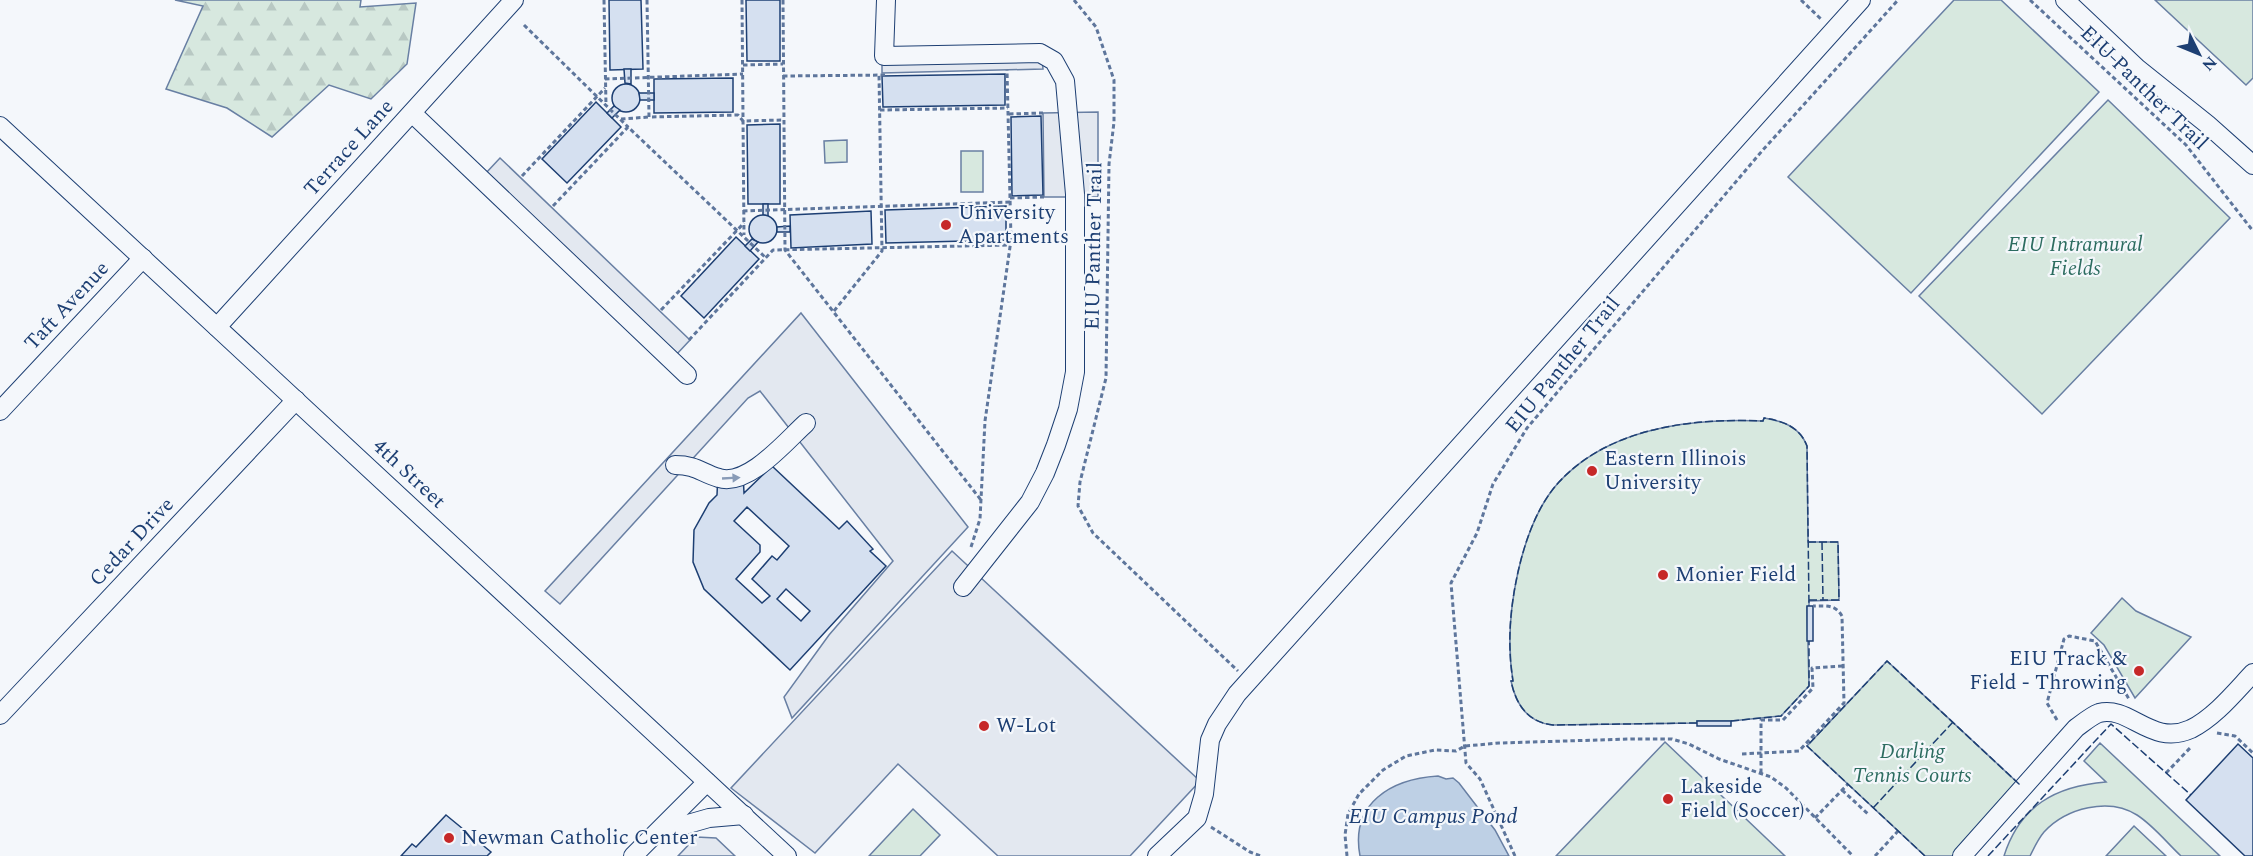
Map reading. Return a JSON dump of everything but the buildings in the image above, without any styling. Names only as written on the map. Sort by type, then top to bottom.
[{"type":"street","name":"Terrace Lane","points":[[217,327],[514,0]]},
{"type":"street","points":[[886,0],[884,56],[1040,53],[1054,62],[1065,81],[1075,206],[1075,372],[1068,409],[1045,473],[1030,502],[963,587]]},
{"type":"street","points":[[1157,856],[1197,818],[1204,794],[1210,740],[1217,724],[1237,694],[1861,0]]},
{"type":"street","points":[[2065,0],[2137,68],[2207,124],[2253,165]]},
{"type":"street","points":[[412,113],[687,375]]},
{"type":"street","name":"4th Street","points":[[0,126],[787,856]]},
{"type":"street","name":"Taft Avenue","points":[[0,411],[143,258]]},
{"type":"street","name":"Cedar Drive","points":[[0,715],[296,400]]},
{"type":"street","points":[[675,465],[691,465],[721,479],[740,478],[766,460],[806,423]]},
{"type":"street","points":[[1962,856],[2076,728],[2096,714],[2118,713],[2157,732],[2176,733],[2192,728],[2206,718],[2253,673]]},
{"type":"street","points":[[633,856],[707,782]]},
{"type":"street","points":[[655,833],[710,818],[744,815]]},
{"type":"path","points":[[604,0],[606,106]]},
{"type":"path","points":[[647,0],[649,117]]},
{"type":"path","points":[[742,0],[744,236]]},
{"type":"path","points":[[783,0],[785,250],[981,500]]},
{"type":"path","name":"EIU Panther Trail","points":[[1074,0],[1096,27],[1114,80],[1114,122],[1109,164],[1106,378],[1080,482],[1078,506],[1093,533],[1249,681]]},
{"type":"path","points":[[1801,0],[1834,31]]},
{"type":"path","name":"EIU Panther Trail","points":[[1515,856],[1503,825],[1480,779],[1466,763],[1451,583],[1477,533],[1493,484],[1527,428],[1542,410],[1762,151],[1898,0]]},
{"type":"path","name":"EIU Panther Trail","points":[[2030,0],[2186,145],[2253,231]]},
{"type":"path","points":[[524,25],[619,119],[766,258]]},
{"type":"path","points":[[743,64],[783,64]]},
{"type":"path","points":[[971,547],[980,519],[985,421],[1010,244],[1007,70]]},
{"type":"path","points":[[605,79],[743,74]]},
{"type":"path","points":[[833,312],[882,251],[879,75]]},
{"type":"path","points":[[522,176],[605,88]]},
{"type":"path","points":[[880,110],[1008,108]]},
{"type":"path","points":[[1008,114],[1043,113]]},
{"type":"path","points":[[619,119],[738,115],[743,121]]},
{"type":"path","points":[[743,121],[784,120]]},
{"type":"path","points":[[553,206],[628,127]]},
{"type":"path","points":[[744,211],[1044,197]]},
{"type":"path","points":[[661,310],[744,223]]},
{"type":"path","points":[[689,340],[773,250],[1010,244]]},
{"type":"path","points":[[1742,754],[1799,752],[1844,703],[1842,616],[1838,609],[1832,606],[1813,606]]},
{"type":"path","points":[[2057,720],[2047,703],[2064,639],[2069,636],[2095,641],[2129,699]]},
{"type":"path","points":[[1761,773],[1761,720],[1783,720],[1813,688],[1812,668],[1843,666]]},
{"type":"path","points":[[2051,729],[2057,720],[2066,714]]},
{"type":"path","points":[[2211,734],[2235,736],[2253,753]]},
{"type":"path","points":[[1347,856],[1345,836],[1348,814],[1359,794],[1383,770],[1406,756],[1435,750],[1456,750],[1465,746],[1531,741],[1672,739],[1689,744],[1742,768],[1761,773],[1786,788],[1853,856]]},
{"type":"path","points":[[2166,773],[2194,743]]},
{"type":"path","points":[[1815,818],[1848,784]]},
{"type":"path","points":[[1842,790],[1868,814]]},
{"type":"path","points":[[1197,818],[1250,852],[1261,856]]},
{"type":"path","points":[[1875,856],[1898,831]]},
{"type":"green space","points":[[175,0],[361,0],[360,7],[416,3],[407,64],[371,99],[329,85],[272,137],[227,108],[166,89],[203,6]]},
{"type":"green space","name":"EIU Intramural Fields","points":[[1954,0],[2001,0],[2099,92],[1911,293],[1788,177]]},
{"type":"green space","points":[[2155,0],[2253,0],[2253,78],[2246,85]]},
{"type":"green space","name":"EIU Intramural Fields","points":[[2108,100],[2230,218],[2042,414],[1919,296]]},
{"type":"green space","points":[[847,140],[847,162],[825,163],[824,141]]},
{"type":"green space","points":[[961,151],[983,151],[983,192],[961,192]]},
{"type":"green space","name":"Monier Field","points":[[1764,418],[1790,426],[1800,434],[1807,446],[1808,542],[1838,542],[1839,600],[1809,601],[1807,607],[1809,686],[1781,716],[1731,721],[1697,721],[1697,723],[1553,725],[1544,724],[1530,717],[1516,698],[1511,681],[1513,681],[1510,653],[1511,613],[1524,548],[1538,513],[1551,491],[1580,463],[1628,438],[1681,424],[1763,421]]},
{"type":"green space","name":"EIU Track & Field - Throwing","points":[[2122,598],[2136,611],[2191,637],[2135,698],[2104,645],[2091,633]]},
{"type":"green space","name":"Darling Tennis Courts","points":[[1887,661],[2019,784],[1952,856],[1925,856],[1807,746]]},
{"type":"green space","name":"Lakeside Field (Soccer)","points":[[1665,742],[1785,856],[1556,856]]},
{"type":"green space","points":[[2100,743],[2220,856],[2181,856],[2155,829],[2137,815],[2114,807],[2101,806],[2076,811],[2053,824],[2042,835],[2030,856],[2004,856],[2020,824],[2042,802],[2071,788],[2106,782],[2084,761]]},
{"type":"green space","points":[[913,809],[940,835],[920,856],[869,856]]},
{"type":"green space","points":[[2134,826],[2166,856],[2106,856]]},
{"type":"shaded area","points":[[1042,56],[1043,69],[882,73],[882,61]]},
{"type":"shaded area","points":[[1098,112],[1098,197],[1044,197],[1043,113]]},
{"type":"shaded area","points":[[500,158],[690,340],[676,355],[486,173]]},
{"type":"shaded area","points":[[801,313],[968,527],[792,718],[784,697],[829,635],[893,561],[760,391],[748,398],[560,604],[545,591]]},
{"type":"shaded area","points":[[952,551],[1200,781],[1130,856],[998,856],[898,764],[815,853],[731,788]]},
{"type":"shaded area","points":[[696,837],[716,838],[735,856],[678,856]]},
{"type":"water","name":"EIU Campus Pond","points":[[1438,776],[1446,779],[1453,778],[1459,783],[1495,830],[1509,856],[1360,856],[1361,822],[1368,808],[1378,797],[1405,782]]},
{"type":"fence","points":[[1697,723],[1553,725],[1530,716],[1520,705],[1511,681],[1513,681],[1510,626],[1515,586],[1524,548],[1533,524],[1544,502],[1559,482],[1580,463],[1603,449],[1654,430],[1681,424],[1763,421],[1764,418],[1790,426],[1800,434],[1807,446],[1809,606]]},
{"type":"fence","points":[[1808,542],[1838,542],[1839,600],[1809,600]]},
{"type":"fence","points":[[1822,542],[1823,600]]},
{"type":"fence","points":[[1731,721],[1781,716],[1809,686],[1809,641]]},
{"type":"fence","points":[[1925,856],[1807,746],[1887,661],[2019,784],[2017,786]]},
{"type":"fence","points":[[1873,808],[1953,722]]},
{"type":"fence","points":[[1988,856],[2111,724],[2191,795]]},
{"type":"place","name":"University Apartments","points":[[946,225]]},
{"type":"place","name":"Eastern Illinois University","points":[[1592,471]]},
{"type":"place","name":"Monier Field","points":[[1663,575]]},
{"type":"place","name":"EIU Track & Field - Throwing","points":[[2139,671]]},
{"type":"place","name":"W-Lot","points":[[984,726]]},
{"type":"place","name":"Lakeside Field (Soccer)","points":[[1668,799]]},
{"type":"place","name":"Newman Catholic Center","points":[[449,838]]}]
